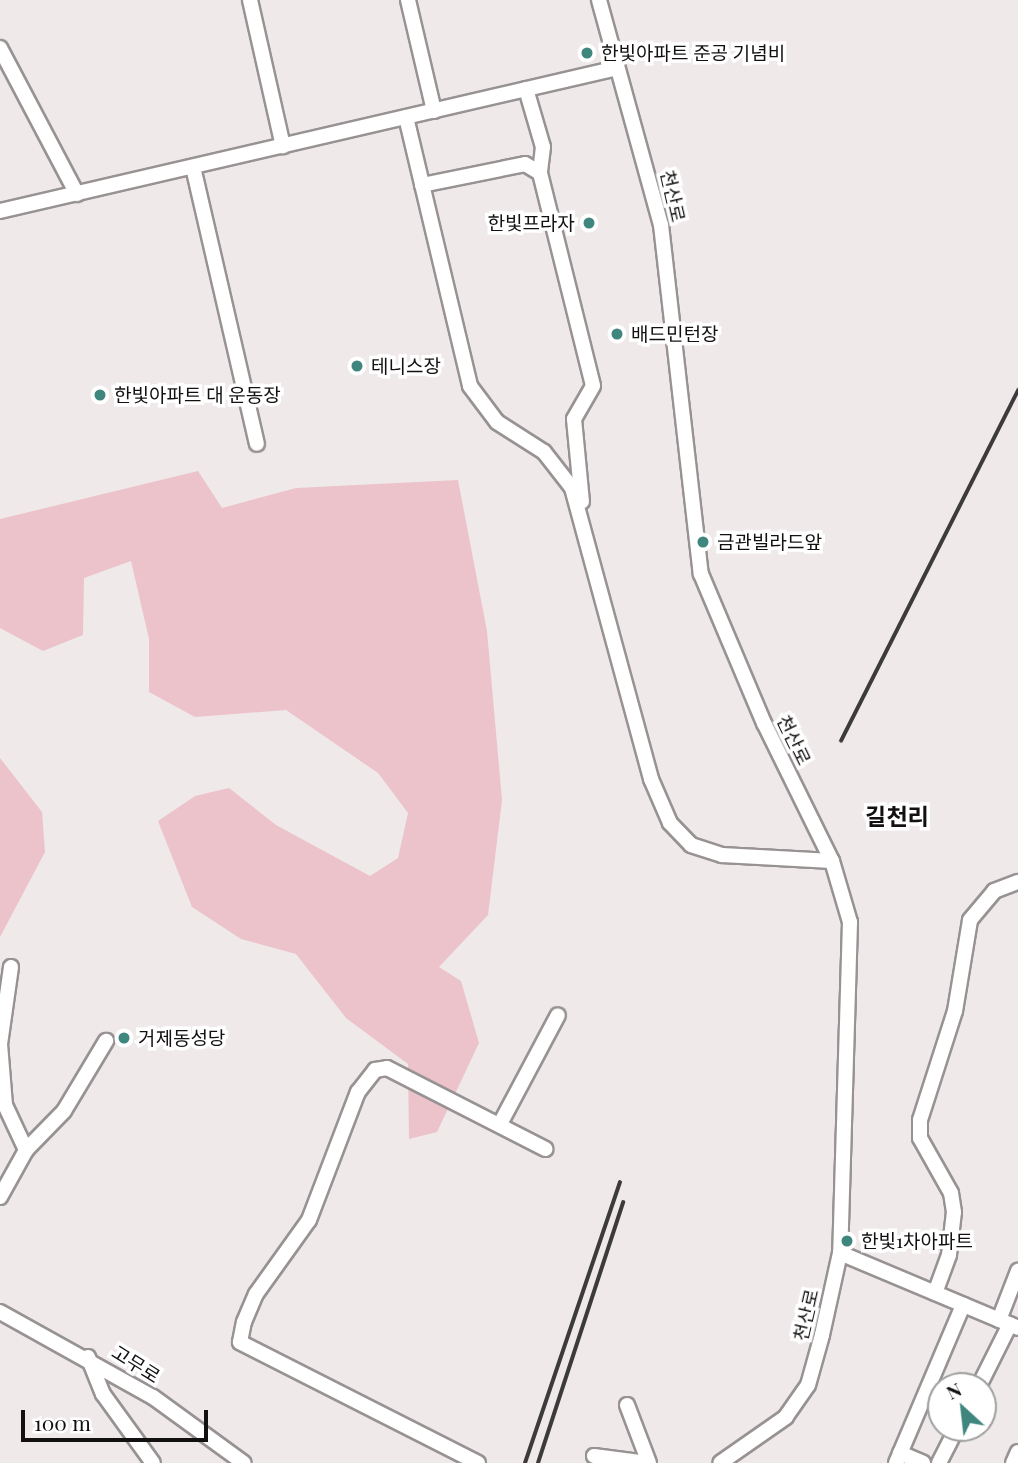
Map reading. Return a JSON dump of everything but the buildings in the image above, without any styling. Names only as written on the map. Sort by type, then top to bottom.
[{"type":"street","points":[[250,0],[283,146]]},
{"type":"street","points":[[408,0],[434,111]]},
{"type":"street","name":"천산로","points":[[599,0],[617,68],[640,136],[670,276],[701,574],[832,861],[850,922],[839,1253],[808,1385],[786,1417],[720,1463]]},
{"type":"street","points":[[0,48],[77,194]]},
{"type":"street","points":[[0,211],[617,68]]},
{"type":"street","points":[[526,89],[543,147],[540,173],[593,386],[574,419],[583,514],[651,779],[670,823],[691,845],[722,855],[832,861]]},
{"type":"street","points":[[406,117],[470,386],[497,422],[561,471],[583,514]]},
{"type":"street","points":[[422,185],[525,164],[540,173]]},
{"type":"street","points":[[193,167],[257,444]]},
{"type":"street","points":[[935,1293],[954,1234],[954,1212],[951,1194],[920,1138],[920,1120],[960,988],[970,920],[994,891],[1018,883]]},
{"type":"street","points":[[12,967],[0,1044],[5,1105],[26,1150]]},
{"type":"street","points":[[500,1124],[558,1015]]},
{"type":"street","points":[[0,1197],[26,1150],[64,1111],[106,1041]]},
{"type":"street","points":[[478,1463],[240,1342],[256,1294],[296,1242],[329,1177],[365,1077],[387,1068],[545,1149]]},
{"type":"street","points":[[839,1253],[1009,1324]]},
{"type":"street","points":[[986,1372],[1009,1324],[1018,1271]]},
{"type":"street","points":[[923,1463],[898,1458],[963,1305]]},
{"type":"street","name":"고무로","points":[[0,1312],[89,1357],[244,1463]]},
{"type":"street","points":[[89,1357],[103,1394],[153,1463]]},
{"type":"street","points":[[594,1456],[649,1463],[627,1405]]},
{"type":"street","points":[[939,1463],[950,1442]]},
{"type":"street","points":[[1013,1463],[1018,1452]]},
{"type":"shaded area","points":[[198,471],[222,508],[296,488],[458,480],[487,631],[502,800],[488,915],[439,967],[461,981],[479,1043],[437,1132],[409,1139],[408,1064],[346,1018],[296,954],[241,939],[192,907],[158,821],[195,796],[229,788],[276,825],[370,876],[398,858],[408,813],[378,773],[286,710],[195,717],[149,692],[149,639],[131,561],[84,578],[83,635],[43,651],[0,628],[0,519]]},
{"type":"shaded area","points":[[0,758],[42,812],[45,852],[0,937]]},
{"type":"railway","points":[[841,741],[1018,390]]},
{"type":"railway","points":[[525,1463],[620,1183]]},
{"type":"railway","points":[[538,1463],[623,1203]]},
{"type":"place","name":"한빛아파트 준공 기념비","points":[[587,53]]},
{"type":"place","name":"한빛프라자","points":[[589,223]]},
{"type":"place","name":"배드민턴장","points":[[617,334]]},
{"type":"place","name":"테니스장","points":[[357,366]]},
{"type":"place","name":"한빛아파트 대 운동장","points":[[100,395]]},
{"type":"place","name":"금관빌라드앞","points":[[703,542]]},
{"type":"place","name":"거제동성당","points":[[124,1038]]},
{"type":"place","name":"한빛1차아파트","points":[[847,1241]]},
{"type":"district","name":"길천리","points":[[897,816]]}]
